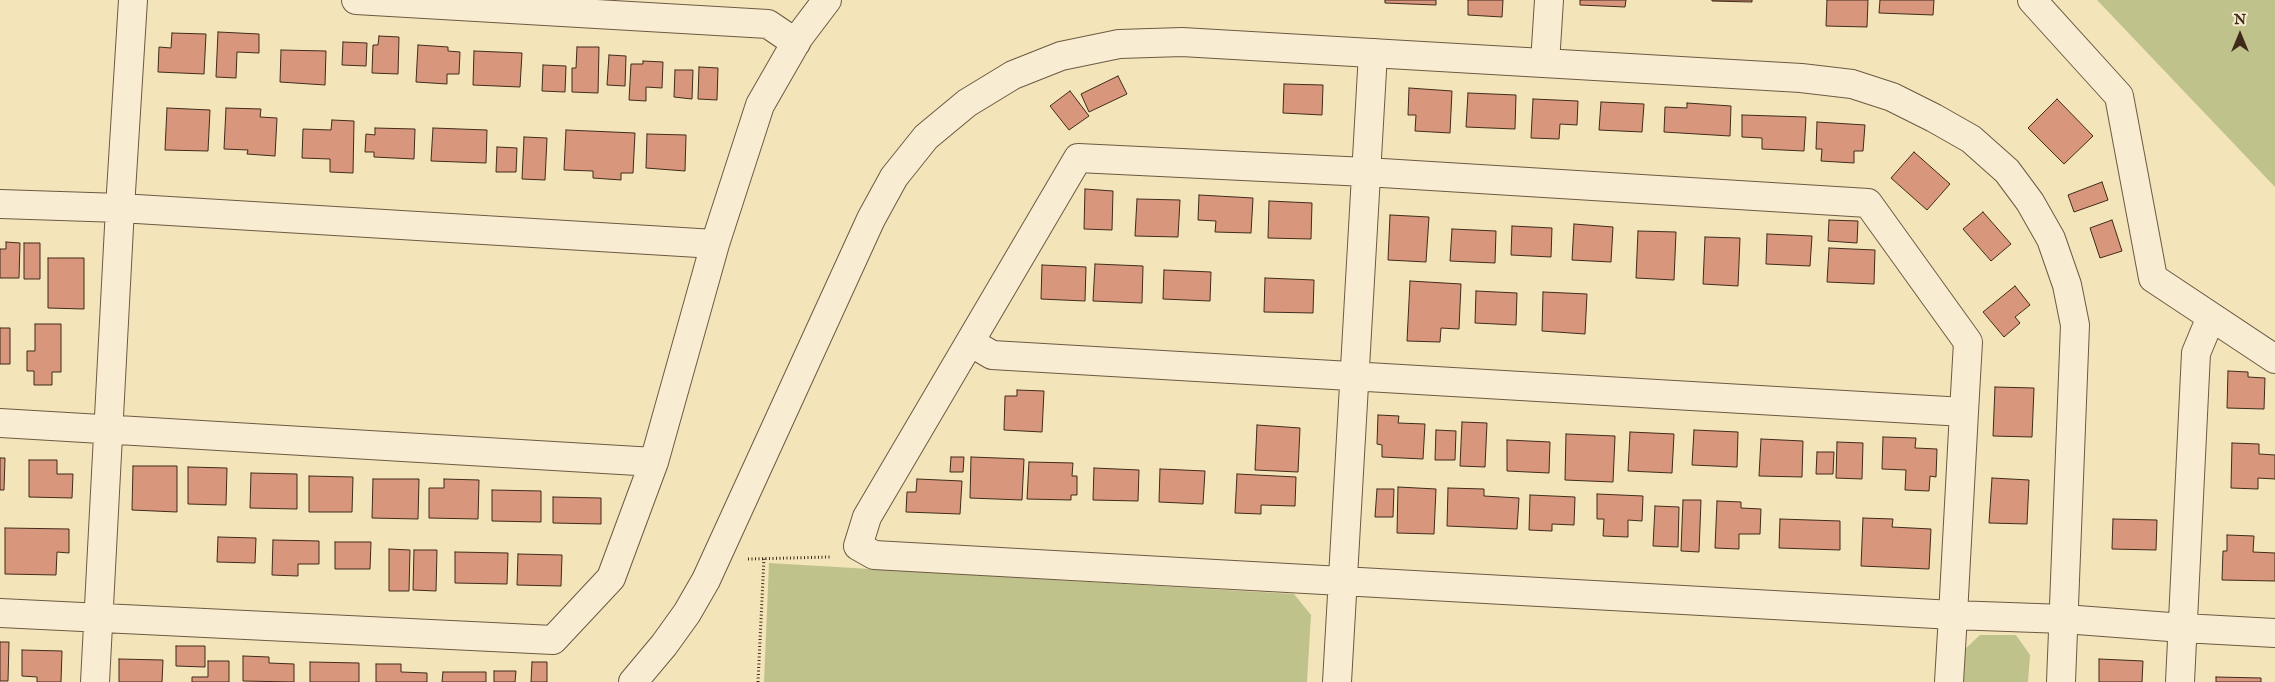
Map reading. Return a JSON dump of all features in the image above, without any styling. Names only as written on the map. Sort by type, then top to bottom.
[{"type":"street","points":[[95,682],[133,0]]},
{"type":"street","points":[[356,0],[768,24],[796,43]]},
{"type":"street","points":[[0,613],[553,640],[611,578],[654,462],[715,244],[760,105],[796,43],[827,0]]},
{"type":"street","points":[[1545,63],[1549,0]]},
{"type":"street","points":[[2032,0],[2119,96],[2153,278],[2275,359]]},
{"type":"street","points":[[634,682],[639,678],[687,613],[715,560],[876,210],[894,176],[926,137],[967,103],[1013,75],[1061,56],[1119,44],[1182,42],[1801,78],[1852,84],[1892,98],[1934,118],[1971,139],[2007,171],[2030,202],[2050,240],[2067,285],[2075,326],[2061,682]]},
{"type":"street","points":[[1337,682],[1373,53]]},
{"type":"street","points":[[1949,682],[1953,615],[1968,342],[1868,203],[1366,172],[1078,158],[867,518],[858,546],[874,554],[1953,615],[2064,618],[2183,628],[2275,633]]},
{"type":"street","points":[[0,204],[120,208],[715,244]]},
{"type":"street","points":[[2180,682],[2196,353],[2212,317]]},
{"type":"street","points":[[970,342],[992,355],[1964,412]]},
{"type":"street","points":[[0,423],[654,462]]},
{"type":"path","points":[[715,560],[834,557],[858,546]]},
{"type":"path","points":[[758,682],[764,558]]},
{"type":"green space","points":[[2097,0],[2275,0],[2275,187]]},
{"type":"green space","points":[[769,563],[1294,594],[1311,615],[1307,682],[764,682]]},
{"type":"green space","points":[[1980,635],[2016,635],[2030,655],[2028,682],[1964,682],[1965,649]]},
{"type":"building","points":[[1385,0],[1436,0],[1436,5],[1385,3]]},
{"type":"building","points":[[1468,0],[1503,0],[1502,17],[1468,15]]},
{"type":"building","points":[[1580,0],[1626,0],[1625,7],[1580,5]]},
{"type":"building","points":[[1752,0],[1752,2],[1712,1]]},
{"type":"building","points":[[1827,0],[1868,0],[1867,27],[1826,26]]},
{"type":"building","points":[[1880,0],[1934,0],[1933,15],[1879,13]]},
{"type":"building","points":[[218,32],[259,34],[259,53],[237,52],[236,78],[216,77]]},
{"type":"building","points":[[172,33],[206,34],[204,74],[158,72],[159,47],[171,48]]},
{"type":"building","points":[[379,36],[399,37],[398,74],[372,73],[373,45],[378,45]]},
{"type":"building","points":[[343,42],[367,43],[366,66],[342,65]]},
{"type":"building","points":[[418,45],[448,47],[448,51],[460,52],[459,74],[447,74],[447,84],[416,82]]},
{"type":"building","points":[[577,47],[599,47],[598,93],[572,92],[572,68],[576,68]]},
{"type":"building","points":[[281,50],[326,51],[325,85],[280,82]]},
{"type":"building","points":[[474,51],[522,53],[520,87],[473,85]]},
{"type":"building","points":[[609,55],[626,56],[625,86],[607,85]]},
{"type":"building","points":[[643,61],[663,62],[662,88],[646,87],[646,101],[629,100],[631,64],[643,64]]},
{"type":"building","points":[[543,65],[566,66],[565,92],[542,91]]},
{"type":"building","points":[[699,67],[718,68],[717,100],[698,99]]},
{"type":"building","points":[[675,70],[693,70],[692,99],[674,97]]},
{"type":"building","points":[[1118,76],[1127,94],[1089,112],[1081,94]]},
{"type":"building","points":[[1284,84],[1323,85],[1322,115],[1283,113]]},
{"type":"building","points":[[1409,88],[1452,91],[1450,133],[1415,131],[1416,115],[1408,115]]},
{"type":"building","points":[[1070,91],[1089,116],[1069,130],[1050,106]]},
{"type":"building","points":[[1468,93],[1516,95],[1515,129],[1466,127]]},
{"type":"building","points":[[1533,99],[1578,101],[1577,125],[1560,124],[1559,139],[1531,138]]},
{"type":"building","points":[[2057,99],[2093,136],[2064,164],[2028,128]]},
{"type":"building","points":[[1601,102],[1644,104],[1642,132],[1599,130]]},
{"type":"building","points":[[1687,103],[1731,106],[1730,136],[1664,132],[1665,107],[1687,108]]},
{"type":"building","points":[[167,108],[210,110],[208,151],[165,150]]},
{"type":"building","points":[[226,108],[261,109],[260,117],[277,118],[275,156],[247,154],[248,150],[224,149]]},
{"type":"building","points":[[1742,115],[1806,117],[1804,151],[1762,149],[1762,138],[1742,137]]},
{"type":"building","points":[[332,120],[354,121],[353,173],[330,172],[330,159],[302,158],[303,129],[331,130]]},
{"type":"building","points":[[1817,122],[1865,125],[1863,151],[1854,151],[1854,163],[1821,161],[1822,149],[1816,149]]},
{"type":"building","points":[[375,128],[415,129],[414,159],[374,157],[374,152],[365,152],[366,134],[375,135]]},
{"type":"building","points":[[433,128],[487,130],[486,163],[431,161]]},
{"type":"building","points":[[566,130],[635,133],[633,173],[621,173],[621,180],[593,178],[593,171],[564,170]]},
{"type":"building","points":[[647,134],[686,135],[685,171],[646,168]]},
{"type":"building","points":[[524,137],[547,138],[545,180],[522,179]]},
{"type":"building","points":[[497,147],[517,148],[516,172],[496,172]]},
{"type":"building","points":[[1914,152],[1950,184],[1927,210],[1891,178]]},
{"type":"building","points":[[2102,182],[2108,200],[2074,212],[2068,195]]},
{"type":"building","points":[[1085,189],[1113,191],[1112,230],[1084,229]]},
{"type":"building","points":[[1199,195],[1253,198],[1251,233],[1215,232],[1216,221],[1198,220]]},
{"type":"building","points":[[1137,199],[1180,200],[1178,237],[1135,236]]},
{"type":"building","points":[[1269,201],[1312,203],[1311,239],[1268,238]]},
{"type":"building","points":[[1983,212],[2011,244],[1991,261],[1963,229]]},
{"type":"building","points":[[1390,215],[1429,217],[1426,262],[1388,260]]},
{"type":"building","points":[[1829,220],[1858,221],[1857,243],[1828,241]]},
{"type":"building","points":[[2112,220],[2122,251],[2100,258],[2090,228]]},
{"type":"building","points":[[1574,224],[1613,227],[1611,262],[1572,260]]},
{"type":"building","points":[[1512,226],[1552,228],[1551,257],[1511,255]]},
{"type":"building","points":[[1452,229],[1496,231],[1495,263],[1450,261]]},
{"type":"building","points":[[1638,231],[1676,232],[1674,280],[1636,278]]},
{"type":"building","points":[[1767,234],[1812,236],[1810,266],[1766,264]]},
{"type":"building","points":[[1705,237],[1740,238],[1738,286],[1703,284]]},
{"type":"building","points":[[6,242],[20,243],[19,278],[0,278],[0,249],[6,249]]},
{"type":"building","points":[[24,243],[40,243],[40,279],[24,279]]},
{"type":"building","points":[[1829,248],[1875,250],[1874,284],[1827,282]]},
{"type":"building","points":[[48,258],[84,258],[84,309],[48,308]]},
{"type":"building","points":[[1095,264],[1143,266],[1142,303],[1093,301]]},
{"type":"building","points":[[1042,265],[1086,267],[1085,301],[1041,299]]},
{"type":"building","points":[[1164,270],[1211,272],[1210,301],[1163,299]]},
{"type":"building","points":[[1265,278],[1314,280],[1313,313],[1264,312]]},
{"type":"building","points":[[1410,281],[1461,284],[1459,329],[1441,328],[1440,342],[1407,341]]},
{"type":"building","points":[[2015,286],[2030,305],[2015,317],[2020,323],[2004,337],[1983,312]]},
{"type":"building","points":[[1476,291],[1517,293],[1516,325],[1475,323]]},
{"type":"building","points":[[1543,292],[1587,294],[1585,334],[1542,331]]},
{"type":"building","points":[[35,324],[61,324],[61,372],[52,372],[52,385],[34,385],[34,371],[27,371],[27,351],[35,351]]},
{"type":"building","points":[[0,328],[10,328],[10,364],[0,364]]},
{"type":"building","points":[[2228,371],[2248,372],[2248,377],[2265,378],[2264,409],[2227,408]]},
{"type":"building","points":[[1995,387],[2034,388],[2032,437],[1993,436]]},
{"type":"building","points":[[1017,390],[1044,391],[1042,432],[1004,430],[1005,396],[1017,396]]},
{"type":"building","points":[[1378,415],[1399,416],[1398,423],[1425,424],[1423,459],[1382,457],[1382,445],[1377,444]]},
{"type":"building","points":[[1462,422],[1487,423],[1485,467],[1460,466]]},
{"type":"building","points":[[1257,425],[1300,428],[1298,472],[1255,470]]},
{"type":"building","points":[[1436,430],[1456,431],[1455,460],[1435,460]]},
{"type":"building","points":[[1694,430],[1738,432],[1737,467],[1692,465]]},
{"type":"building","points":[[1630,432],[1674,434],[1672,473],[1628,471]]},
{"type":"building","points":[[1566,434],[1615,436],[1613,482],[1565,480]]},
{"type":"building","points":[[1883,437],[1916,438],[1915,448],[1937,449],[1936,477],[1930,476],[1929,491],[1905,490],[1906,470],[1882,469]]},
{"type":"building","points":[[1761,439],[1803,441],[1802,477],[1759,476]]},
{"type":"building","points":[[1507,440],[1550,442],[1549,473],[1507,471]]},
{"type":"building","points":[[1837,442],[1863,443],[1862,479],[1836,478]]},
{"type":"building","points":[[2232,443],[2259,444],[2259,454],[2275,455],[2275,479],[2258,478],[2258,489],[2231,488]]},
{"type":"building","points":[[1817,452],[1834,452],[1833,474],[1816,474]]},
{"type":"building","points":[[951,457],[964,457],[963,472],[950,472]]},
{"type":"building","points":[[971,457],[1024,459],[1022,500],[970,498]]},
{"type":"building","points":[[0,458],[5,458],[4,490],[0,490]]},
{"type":"building","points":[[29,460],[57,460],[57,474],[73,474],[72,498],[29,497]]},
{"type":"building","points":[[1029,462],[1073,463],[1072,476],[1077,476],[1077,495],[1071,495],[1071,500],[1027,499]]},
{"type":"building","points":[[133,466],[177,466],[177,512],[132,510]]},
{"type":"building","points":[[188,467],[227,468],[226,505],[188,504]]},
{"type":"building","points":[[1094,468],[1139,470],[1138,501],[1093,500]]},
{"type":"building","points":[[1160,469],[1205,471],[1203,504],[1159,502]]},
{"type":"building","points":[[251,473],[297,474],[297,509],[250,508]]},
{"type":"building","points":[[1237,474],[1296,477],[1295,506],[1261,505],[1261,514],[1235,513]]},
{"type":"building","points":[[309,476],[353,477],[352,512],[309,512]]},
{"type":"building","points":[[1992,478],[2029,480],[2027,524],[1989,523]]},
{"type":"building","points":[[373,479],[419,479],[418,519],[372,518]]},
{"type":"building","points":[[444,479],[479,480],[478,519],[429,518],[429,488],[444,488]]},
{"type":"building","points":[[917,479],[962,481],[960,514],[906,512],[907,492],[916,492]]},
{"type":"building","points":[[1398,487],[1436,489],[1434,534],[1397,533]]},
{"type":"building","points":[[1448,488],[1484,489],[1484,496],[1519,498],[1517,529],[1447,526]]},
{"type":"building","points":[[1377,489],[1394,489],[1393,517],[1375,517]]},
{"type":"building","points":[[492,490],[541,491],[541,522],[492,521]]},
{"type":"building","points":[[1597,494],[1643,496],[1642,521],[1628,520],[1628,537],[1603,536],[1604,519],[1597,519]]},
{"type":"building","points":[[1530,495],[1575,497],[1574,525],[1552,524],[1552,531],[1529,530]]},
{"type":"building","points":[[553,497],[601,498],[601,524],[553,523]]},
{"type":"building","points":[[1683,500],[1701,500],[1699,552],[1681,551]]},
{"type":"building","points":[[1717,501],[1741,502],[1741,508],[1761,509],[1760,534],[1739,534],[1739,549],[1715,548]]},
{"type":"building","points":[[1655,506],[1679,507],[1678,547],[1653,546]]},
{"type":"building","points":[[1863,518],[1893,519],[1892,527],[1931,529],[1929,569],[1861,566]]},
{"type":"building","points":[[1780,519],[1840,521],[1840,550],[1779,548]]},
{"type":"building","points":[[2113,519],[2157,520],[2156,550],[2112,549]]},
{"type":"building","points":[[5,528],[69,529],[69,553],[57,552],[56,575],[5,574]]},
{"type":"building","points":[[2227,535],[2254,536],[2253,552],[2275,553],[2275,581],[2222,580],[2223,551],[2227,551]]},
{"type":"building","points":[[218,537],[256,538],[255,563],[217,562]]},
{"type":"building","points":[[273,540],[319,541],[319,564],[298,564],[298,576],[272,575]]},
{"type":"building","points":[[335,542],[371,542],[370,569],[335,569]]},
{"type":"building","points":[[389,549],[410,550],[409,591],[389,591]]},
{"type":"building","points":[[414,550],[437,550],[436,591],[413,590]]},
{"type":"building","points":[[455,552],[508,553],[507,584],[455,583]]},
{"type":"building","points":[[518,554],[562,555],[561,586],[517,585]]},
{"type":"building","points":[[0,642],[9,642],[8,681],[0,681]]},
{"type":"building","points":[[176,646],[205,646],[205,667],[176,666]]},
{"type":"building","points":[[22,650],[62,651],[61,682],[37,682],[37,677],[22,676]]},
{"type":"building","points":[[243,656],[269,657],[269,663],[294,664],[294,682],[243,681]]},
{"type":"building","points":[[119,659],[163,660],[162,682],[119,682]]},
{"type":"building","points":[[2099,659],[2143,661],[2142,682],[2099,682]]},
{"type":"building","points":[[208,661],[229,661],[229,682],[192,682],[192,677],[208,677]]},
{"type":"building","points":[[310,662],[359,663],[359,682],[310,682]]},
{"type":"building","points":[[532,662],[547,662],[547,682],[531,682]]},
{"type":"building","points":[[376,664],[401,664],[401,672],[427,673],[427,682],[376,682]]},
{"type":"building","points":[[494,671],[516,671],[515,682],[494,682]]},
{"type":"building","points":[[443,672],[486,672],[486,682],[442,682]]},
{"type":"building","points":[[2216,677],[2261,678],[2261,682],[2216,682]]}]
